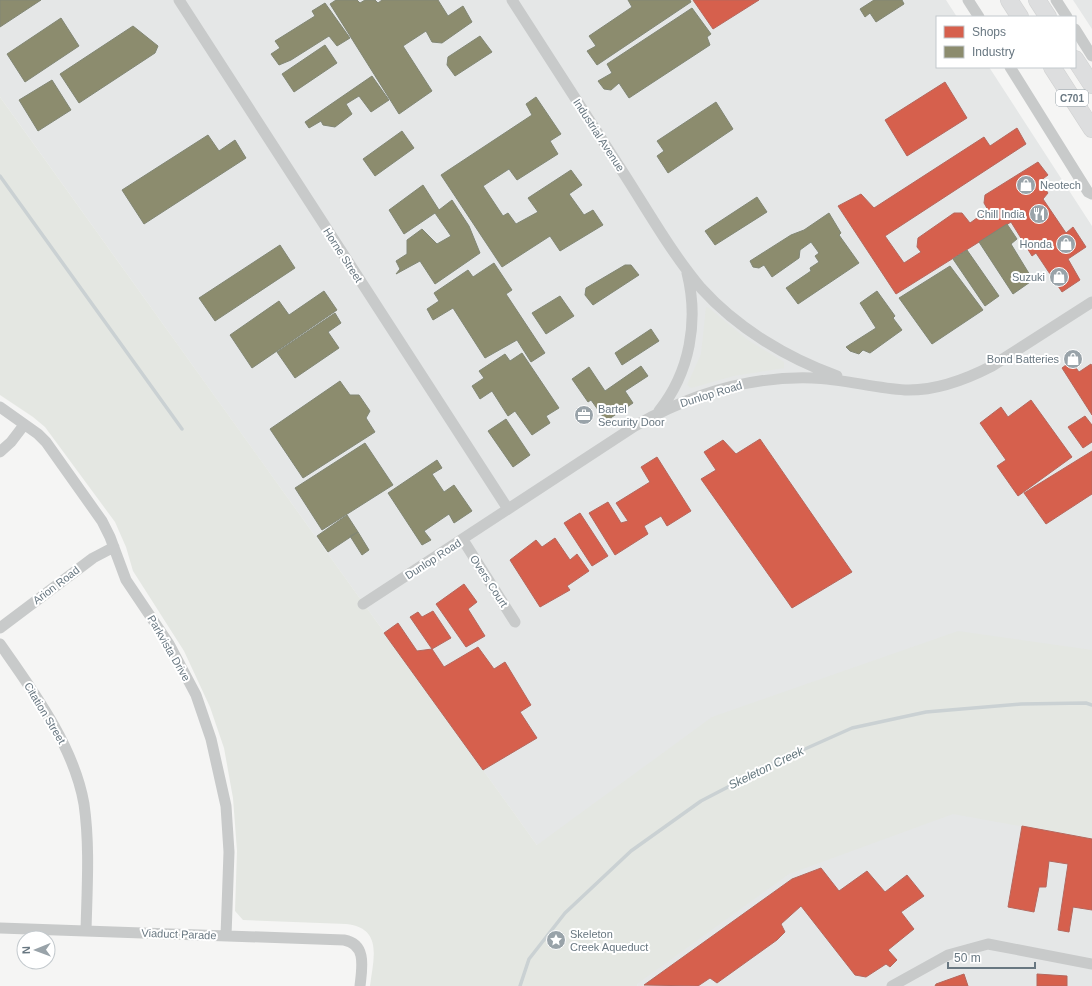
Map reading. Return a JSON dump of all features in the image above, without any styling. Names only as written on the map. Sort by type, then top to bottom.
[{"type":"main road","points":[[1009,0],[1019,16]]},
{"type":"main road","points":[[1037,0],[1047,16]]},
{"type":"main road","name":"C701","points":[[1076,61],[1092,85]]},
{"type":"main road","name":"C701","points":[[1053,68],[1092,129]]},
{"type":"street","name":"Horne Street","points":[[179,0],[508,509]]},
{"type":"street","name":"Industrial Avenue","points":[[512,0],[687,270],[703,289],[735,319],[760,337],[813,368],[856,382]]},
{"type":"street","points":[[968,0],[978,16]]},
{"type":"street","points":[[1056,0],[1066,16]]},
{"type":"street","points":[[1076,31],[1092,56]]},
{"type":"street","points":[[1011,68],[1091,196]]},
{"type":"street","name":"Industrial Avenue","points":[[657,413],[674,390],[681,373],[690,339],[692,317],[691,289],[687,270]]},
{"type":"street","name":"Dunlop Road","points":[[363,604],[657,413],[682,401],[738,385],[764,380],[812,378],[856,382],[906,390],[931,389],[957,381],[992,366],[1092,302]]},
{"type":"street","name":"Parkvista Drive","points":[[0,407],[38,434],[66,469],[102,521],[130,588],[155,622],[196,695],[211,739],[222,784],[228,832],[226,936]]},
{"type":"street","points":[[0,452],[15,438],[24,425]]},
{"type":"street","name":"Overs Court","points":[[463,540],[515,622]]},
{"type":"street","name":"Arion Road","points":[[0,628],[93,558],[114,547]]},
{"type":"street","name":"Citation Street","points":[[0,644],[61,737],[84,802],[87,832],[86,931]]},
{"type":"street","name":"Viaduct Parade","points":[[0,928],[344,940],[357,946],[360,952],[362,962],[360,986]]},
{"type":"street","points":[[892,986],[948,954],[988,944],[1092,964]]},
{"type":"shaded area","points":[[0,0],[946,0],[956,16],[936,16],[936,68],[990,68],[1092,226],[1092,986],[638,986],[0,97]]},
{"type":"shaded area","points":[[1073,0],[1092,0],[1092,29]]},
{"type":"shaded area","points":[[0,97],[537,845],[712,717],[958,631],[1092,650],[1092,839],[953,814],[789,874],[637,984],[638,986],[370,986],[374,956],[373,947],[371,939],[366,932],[358,927],[346,924],[243,920],[235,911],[237,851],[233,798],[224,748],[210,707],[184,651],[133,571],[126,547],[115,522],[45,427],[0,395]]},
{"type":"shaded area","points":[[706,307],[748,340],[784,362],[784,368],[734,376],[691,388],[687,385],[701,354]]},
{"type":"building: Shops","points":[[693,0],[759,0],[713,29]]},
{"type":"building: Shops","points":[[945,82],[967,118],[907,156],[885,120]]},
{"type":"building: Shops","points":[[1017,128],[1026,144],[885,236],[904,263],[921,252],[917,247],[918,238],[954,213],[962,213],[970,223],[988,210],[984,203],[985,195],[1038,162],[1048,175],[1040,181],[1048,193],[1043,199],[1066,233],[1073,227],[1086,247],[1068,259],[1080,280],[1062,292],[1036,253],[1032,256],[1011,222],[896,294],[838,206],[861,194],[874,208],[984,137],[990,146]]},
{"type":"building: Shops","points":[[1071,361],[1079,372],[1091,364],[1092,366],[1092,415],[1062,368]]},
{"type":"building: Shops","points":[[1031,400],[1072,457],[1018,496],[997,466],[1006,460],[980,423],[1001,407],[1008,417]]},
{"type":"building: Shops","points":[[1085,416],[1092,425],[1092,442],[1083,448],[1068,427]]},
{"type":"building: Shops","points":[[760,439],[852,572],[792,608],[701,479],[716,470],[704,452],[723,440],[736,454]]},
{"type":"building: Shops","points":[[1092,451],[1092,494],[1046,524],[1024,493]]},
{"type":"building: Shops","points":[[657,457],[691,511],[667,526],[661,516],[644,526],[648,534],[615,555],[589,513],[608,502],[621,523],[628,521],[616,503],[650,482],[641,467]]},
{"type":"building: Shops","points":[[580,513],[608,556],[592,566],[564,523]]},
{"type":"building: Shops","points":[[555,538],[570,560],[577,554],[589,571],[567,586],[570,590],[540,607],[510,560],[536,540],[542,547]]},
{"type":"building: Shops","points":[[464,584],[477,602],[468,609],[485,636],[466,647],[436,604]]},
{"type":"building: Shops","points":[[433,611],[451,638],[432,649],[410,617],[418,612],[422,617]]},
{"type":"building: Shops","points":[[398,623],[417,651],[432,649],[444,667],[478,647],[494,669],[505,662],[531,705],[520,712],[537,738],[483,770],[384,633]]},
{"type":"building: Shops","points":[[1022,826],[1092,839],[1092,910],[1073,907],[1069,932],[1058,930],[1068,864],[1049,861],[1046,887],[1039,887],[1034,912],[1008,907]]},
{"type":"building: Shops","points":[[821,868],[839,891],[867,871],[885,892],[907,875],[924,896],[901,912],[914,929],[888,950],[897,960],[890,967],[886,964],[866,977],[855,975],[801,906],[781,924],[785,932],[777,940],[717,983],[710,978],[698,986],[644,985],[792,879]]},
{"type":"building: Shops","points":[[964,974],[968,986],[935,986],[936,984]]},
{"type":"building: Shops","points":[[1037,974],[1067,976],[1067,986],[1037,986]]},
{"type":"building: Industry","points":[[0,0],[41,0],[0,27]]},
{"type":"building: Industry","points":[[336,0],[357,0],[360,3],[365,0],[375,0],[378,3],[382,0],[438,0],[448,16],[463,6],[472,22],[442,43],[432,42],[426,31],[403,46],[432,91],[399,114],[330,4]]},
{"type":"building: Industry","points":[[628,0],[690,0],[691,2],[597,65],[587,51],[596,46],[589,36],[632,7]]},
{"type":"building: Industry","points":[[874,0],[902,0],[904,4],[876,22],[870,13],[865,17],[860,9]]},
{"type":"building: Industry","points":[[325,3],[350,38],[337,46],[329,36],[291,60],[279,65],[271,54],[280,48],[275,41],[315,16],[312,11]]},
{"type":"building: Industry","points":[[692,8],[711,34],[707,37],[710,45],[629,98],[619,83],[611,90],[604,89],[598,81],[612,73],[607,64]]},
{"type":"building: Industry","points":[[61,18],[79,46],[25,82],[7,54]]},
{"type":"building: Industry","points":[[133,26],[158,46],[155,53],[79,103],[60,74]]},
{"type":"building: Industry","points":[[480,36],[492,52],[455,76],[447,65],[448,57]]},
{"type":"building: Industry","points":[[325,45],[337,63],[294,92],[282,74]]},
{"type":"building: Industry","points":[[372,76],[389,100],[371,112],[359,96],[346,104],[352,114],[335,127],[323,125],[321,121],[309,128],[305,122]]},
{"type":"building: Industry","points":[[52,80],[71,110],[38,131],[19,100]]},
{"type":"building: Industry","points":[[536,97],[561,134],[550,141],[558,154],[517,180],[509,169],[483,186],[503,216],[508,213],[516,224],[538,212],[528,198],[571,170],[582,185],[569,194],[584,215],[593,210],[603,225],[560,251],[550,236],[502,267],[441,175],[532,115],[526,104]]},
{"type":"building: Industry","points":[[716,102],[733,129],[668,173],[657,156],[664,151],[657,141]]},
{"type":"building: Industry","points":[[402,131],[414,148],[375,176],[363,159]]},
{"type":"building: Industry","points":[[208,135],[219,151],[235,140],[246,158],[144,224],[122,190]]},
{"type":"building: Industry","points":[[423,185],[439,210],[452,200],[469,226],[480,253],[435,284],[420,261],[396,274],[400,269],[396,261],[407,254],[407,240],[422,229],[437,244],[451,236],[435,213],[404,234],[389,210]]},
{"type":"building: Industry","points":[[757,197],[767,212],[715,245],[705,231]]},
{"type":"building: Industry","points":[[829,213],[841,233],[839,235],[859,263],[798,304],[786,288],[811,271],[810,268],[819,262],[815,256],[819,253],[811,242],[800,250],[799,258],[772,277],[764,265],[759,268],[753,267],[750,261],[791,235],[804,230]]},
{"type":"building: Industry","points":[[1007,224],[1017,239],[1011,244],[1033,280],[1013,294],[979,242]]},
{"type":"building: Industry","points":[[280,245],[295,268],[215,321],[199,298]]},
{"type":"building: Industry","points":[[967,250],[999,296],[985,306],[953,259]]},
{"type":"building: Industry","points":[[494,263],[512,290],[506,294],[545,353],[531,362],[517,340],[485,358],[453,308],[433,320],[427,309],[439,301],[434,293],[468,270],[473,277]]},
{"type":"building: Industry","points":[[625,265],[631,265],[639,275],[593,305],[585,295],[586,288]]},
{"type":"building: Industry","points":[[950,266],[983,310],[932,344],[899,298]]},
{"type":"building: Industry","points":[[324,291],[337,310],[252,368],[230,335],[279,301],[289,315]]},
{"type":"building: Industry","points":[[877,291],[895,316],[893,318],[902,330],[870,353],[863,350],[859,354],[850,351],[846,347],[876,328],[860,303]]},
{"type":"building: Industry","points":[[560,296],[574,316],[546,334],[532,313]]},
{"type":"building: Industry","points":[[335,313],[341,323],[328,332],[339,348],[295,378],[277,352]]},
{"type":"building: Industry","points":[[651,329],[659,341],[622,365],[615,353]]},
{"type":"building: Industry","points":[[522,353],[559,408],[546,416],[550,423],[532,435],[515,411],[508,416],[492,391],[480,399],[472,386],[484,378],[479,371],[505,354],[510,361]]},
{"type":"building: Industry","points":[[641,366],[648,376],[625,391],[633,403],[606,421],[591,400],[588,402],[572,379],[589,367],[605,391]]},
{"type":"building: Industry","points":[[340,381],[350,395],[359,395],[370,411],[366,418],[375,432],[303,478],[270,429]]},
{"type":"building: Industry","points":[[506,419],[530,455],[513,467],[488,431]]},
{"type":"building: Industry","points":[[365,443],[393,485],[322,530],[295,488]]},
{"type":"building: Industry","points":[[437,460],[442,468],[432,474],[444,492],[454,485],[472,511],[454,523],[449,514],[424,531],[431,540],[422,545],[388,493]]},
{"type":"building: Industry","points":[[347,515],[358,532],[328,552],[317,536]]},
{"type":"building: Industry","points":[[358,532],[369,550],[362,555],[350,536]]},
{"type":"waterway","points":[[0,176],[182,429]]},
{"type":"waterway","name":"Skeleton Creek","points":[[520,986],[529,959],[565,913],[631,851],[701,801],[778,761],[852,728],[926,712],[1021,704],[1086,703],[1092,705]]},
{"type":"place","name":"Neotech","points":[[1026,185]]},
{"type":"place","name":"Chill India","points":[[1039,214]]},
{"type":"place","name":"Honda","points":[[1066,244]]},
{"type":"place","name":"Suzuki","points":[[1059,277]]},
{"type":"place","name":"Bond Batteries","points":[[1073,359]]},
{"type":"place","name":"Bartel Security Door","points":[[584,415]]},
{"type":"place","name":"Skeleton Creek Aqueduct","points":[[556,940]]}]
